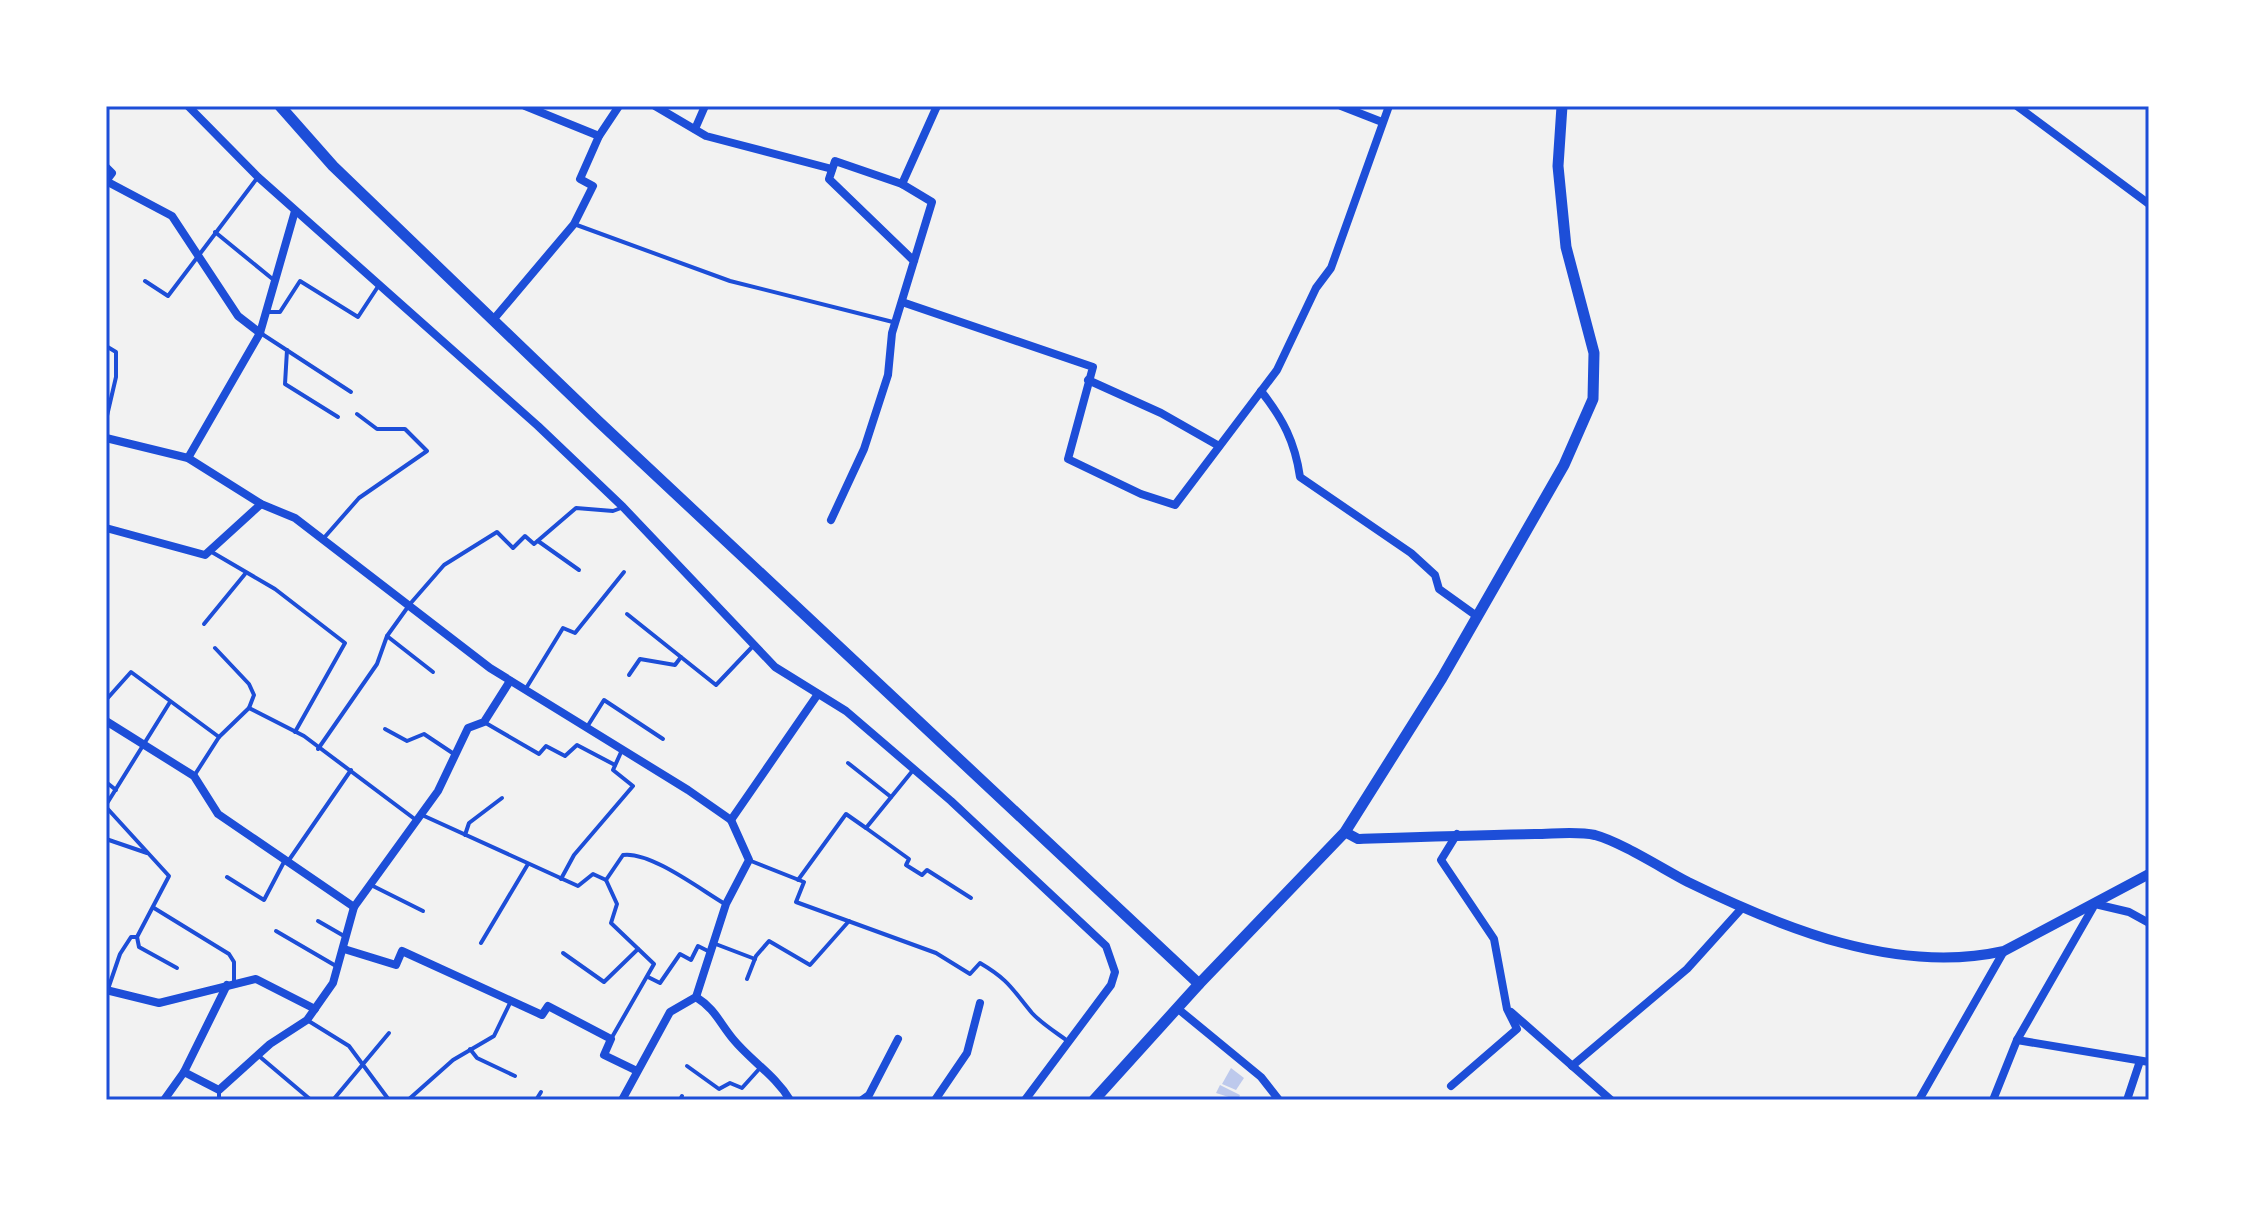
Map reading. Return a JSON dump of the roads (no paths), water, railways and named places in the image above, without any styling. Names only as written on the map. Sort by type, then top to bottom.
[{"type":"main road","points":[[280,106],[333,166],[493,320],[1199,984]]},
{"type":"main road","points":[[1094,1100],[1199,984],[1345,832],[1478,617],[1564,465],[1593,399],[1594,353],[1566,247],[1558,166],[1562,106]]},
{"type":"street","points":[[188,106],[258,177],[623,507],[775,667],[846,711],[914,769],[1106,946],[1115,972],[1106,993],[1025,1100]]},
{"type":"street","points":[[525,106],[599,136]]},
{"type":"street","points":[[493,320],[574,224],[593,186],[580,179],[599,136],[619,106]]},
{"type":"street","points":[[655,106],[706,136],[832,169]]},
{"type":"street","points":[[695,129],[705,106]]},
{"type":"street","points":[[902,184],[937,106]]},
{"type":"street","points":[[1341,106],[1382,122]]},
{"type":"street","points":[[902,302],[1093,367],[1068,459],[1141,494],[1175,505],[1277,370],[1316,288],[1331,268],[1389,106]]},
{"type":"street","points":[[2017,106],[2149,204]]},
{"type":"street","points":[[831,520],[864,449],[888,375],[895,323],[902,302],[932,202],[902,184],[835,161],[829,179],[914,261]]},
{"type":"street","points":[[106,167],[112,173],[106,182],[172,216],[238,316],[260,333]]},
{"type":"street","points":[[188,458],[260,333],[295,211]]},
{"type":"street","points":[[1088,380],[1161,413],[1219,446]]},
{"type":"street","points":[[1261,391],[1283,419],[1295,447],[1300,477],[1411,553],[1435,575],[1439,589],[1478,617]]},
{"type":"street","points":[[106,438],[188,458],[261,504],[295,518],[510,681],[731,820],[749,860],[726,904],[696,997],[670,1012],[635,1070],[622,1100]]},
{"type":"street","points":[[106,528],[205,555],[261,504]]},
{"type":"street","points":[[184,1072],[219,1095],[258,1055],[307,1020],[333,983],[354,907],[420,818],[468,728],[484,722],[510,681]]},
{"type":"street","points":[[731,820],[818,694]]},
{"type":"street","points":[[106,721],[194,776],[218,814],[354,907]]},
{"type":"street","points":[[1345,832],[1358,839],[1458,833],[1595,835],[1742,908],[1808,934],[1863,947],[1917,954],[1980,957],[2004,951],[2149,874]]},
{"type":"street","points":[[1451,1086],[1517,1029],[1507,1009],[1494,939],[1441,860],[1458,833]]},
{"type":"street","points":[[2095,904],[2129,912],[2149,923]]},
{"type":"street","points":[[1993,1100],[2017,1040],[2095,904]]},
{"type":"street","points":[[1572,1066],[1687,969],[1742,908]]},
{"type":"street","points":[[344,949],[396,965],[402,951],[542,1015],[548,1006],[611,1039],[604,1055],[635,1070]]},
{"type":"street","points":[[1919,1100],[2004,951]]},
{"type":"street","points":[[107,990],[159,1003],[256,979],[315,1009]]},
{"type":"street","points":[[164,1100],[184,1072],[231,984]]},
{"type":"street","points":[[696,997],[714,1008],[733,1038],[781,1085],[790,1100]]},
{"type":"street","points":[[935,1100],[967,1053],[980,1003]]},
{"type":"street","points":[[1177,1008],[1261,1077],[1279,1100]]},
{"type":"street","points":[[1507,1009],[1611,1100]]},
{"type":"street","points":[[862,1100],[869,1095],[898,1039]]},
{"type":"street","points":[[2017,1040],[2145,1062],[2127,1100]]},
{"type":"lane","points":[[145,281],[168,296],[258,177]]},
{"type":"lane","points":[[574,224],[730,281],[895,323]]},
{"type":"lane","points":[[215,232],[275,281]]},
{"type":"lane","points":[[266,312],[280,312],[300,281],[358,317],[379,285]]},
{"type":"lane","points":[[260,333],[351,392]]},
{"type":"lane","points":[[106,346],[116,352],[118,363],[106,420]]},
{"type":"lane","points":[[287,350],[285,384],[338,417]]},
{"type":"lane","points":[[323,539],[359,498],[427,451],[405,429],[377,429],[357,414]]},
{"type":"lane","points":[[318,749],[377,664],[387,636],[444,565],[497,532],[513,548],[525,536],[534,544],[576,508],[613,511],[623,507]]},
{"type":"lane","points":[[538,541],[579,570]]},
{"type":"lane","points":[[210,551],[275,589],[345,643],[295,732]]},
{"type":"lane","points":[[525,690],[563,628],[575,633],[624,572]]},
{"type":"lane","points":[[204,624],[245,574]]},
{"type":"lane","points":[[627,614],[716,685],[754,645]]},
{"type":"lane","points":[[387,636],[433,672]]},
{"type":"lane","points":[[194,776],[219,737],[249,708],[254,695],[249,684],[215,648]]},
{"type":"lane","points":[[629,675],[640,659],[675,665],[681,657]]},
{"type":"lane","points":[[106,700],[131,672],[219,737]]},
{"type":"lane","points":[[587,727],[604,700],[663,739]]},
{"type":"lane","points":[[170,702],[106,806],[169,876],[137,937],[139,947],[177,968]]},
{"type":"lane","points":[[249,708],[295,732],[420,818],[578,886],[593,874],[606,880],[617,904],[611,923],[654,964],[611,1039]]},
{"type":"lane","points":[[484,722],[539,754],[546,746],[565,756],[577,745],[615,765]]},
{"type":"lane","points":[[385,729],[407,741],[424,734],[456,755]]},
{"type":"lane","points":[[561,879],[574,855],[633,786],[613,770],[622,749]]},
{"type":"lane","points":[[848,763],[891,797]]},
{"type":"lane","points":[[866,828],[914,769]]},
{"type":"lane","points":[[227,877],[264,900],[286,861],[351,770]]},
{"type":"lane","points":[[106,782],[116,790]]},
{"type":"lane","points":[[465,835],[469,823],[502,798]]},
{"type":"lane","points":[[798,880],[846,814],[909,859],[906,865],[922,875],[927,870],[971,898]]},
{"type":"lane","points":[[106,839],[149,854]]},
{"type":"lane","points":[[606,880],[623,855],[632,854],[648,859],[726,904]]},
{"type":"lane","points":[[749,860],[804,882],[796,902],[936,953],[970,974],[980,963],[1001,975],[1021,993],[1033,1013],[1069,1042]]},
{"type":"lane","points":[[481,943],[528,864]]},
{"type":"lane","points":[[371,885],[423,911]]},
{"type":"lane","points":[[154,908],[229,954],[234,962],[231,984]]},
{"type":"lane","points":[[318,921],[346,937]]},
{"type":"lane","points":[[747,979],[755,959],[769,941],[810,965],[849,921]]},
{"type":"lane","points":[[276,931],[338,967]]},
{"type":"lane","points":[[107,990],[120,954],[131,937],[137,937]]},
{"type":"lane","points":[[647,976],[660,983],[680,954],[691,960],[698,946],[755,959]]},
{"type":"lane","points":[[563,953],[604,982],[638,949]]},
{"type":"lane","points":[[408,1100],[453,1060],[494,1036],[511,1000]]},
{"type":"lane","points":[[307,1020],[349,1046],[389,1100]]},
{"type":"lane","points":[[333,1100],[364,1067],[389,1033]]},
{"type":"lane","points":[[470,1049],[477,1058],[515,1076]]},
{"type":"lane","points":[[258,1055],[311,1100]]},
{"type":"lane","points":[[687,1066],[719,1089],[730,1083],[742,1088],[762,1067]]},
{"type":"lane","points":[[536,1100],[541,1092]]}]
